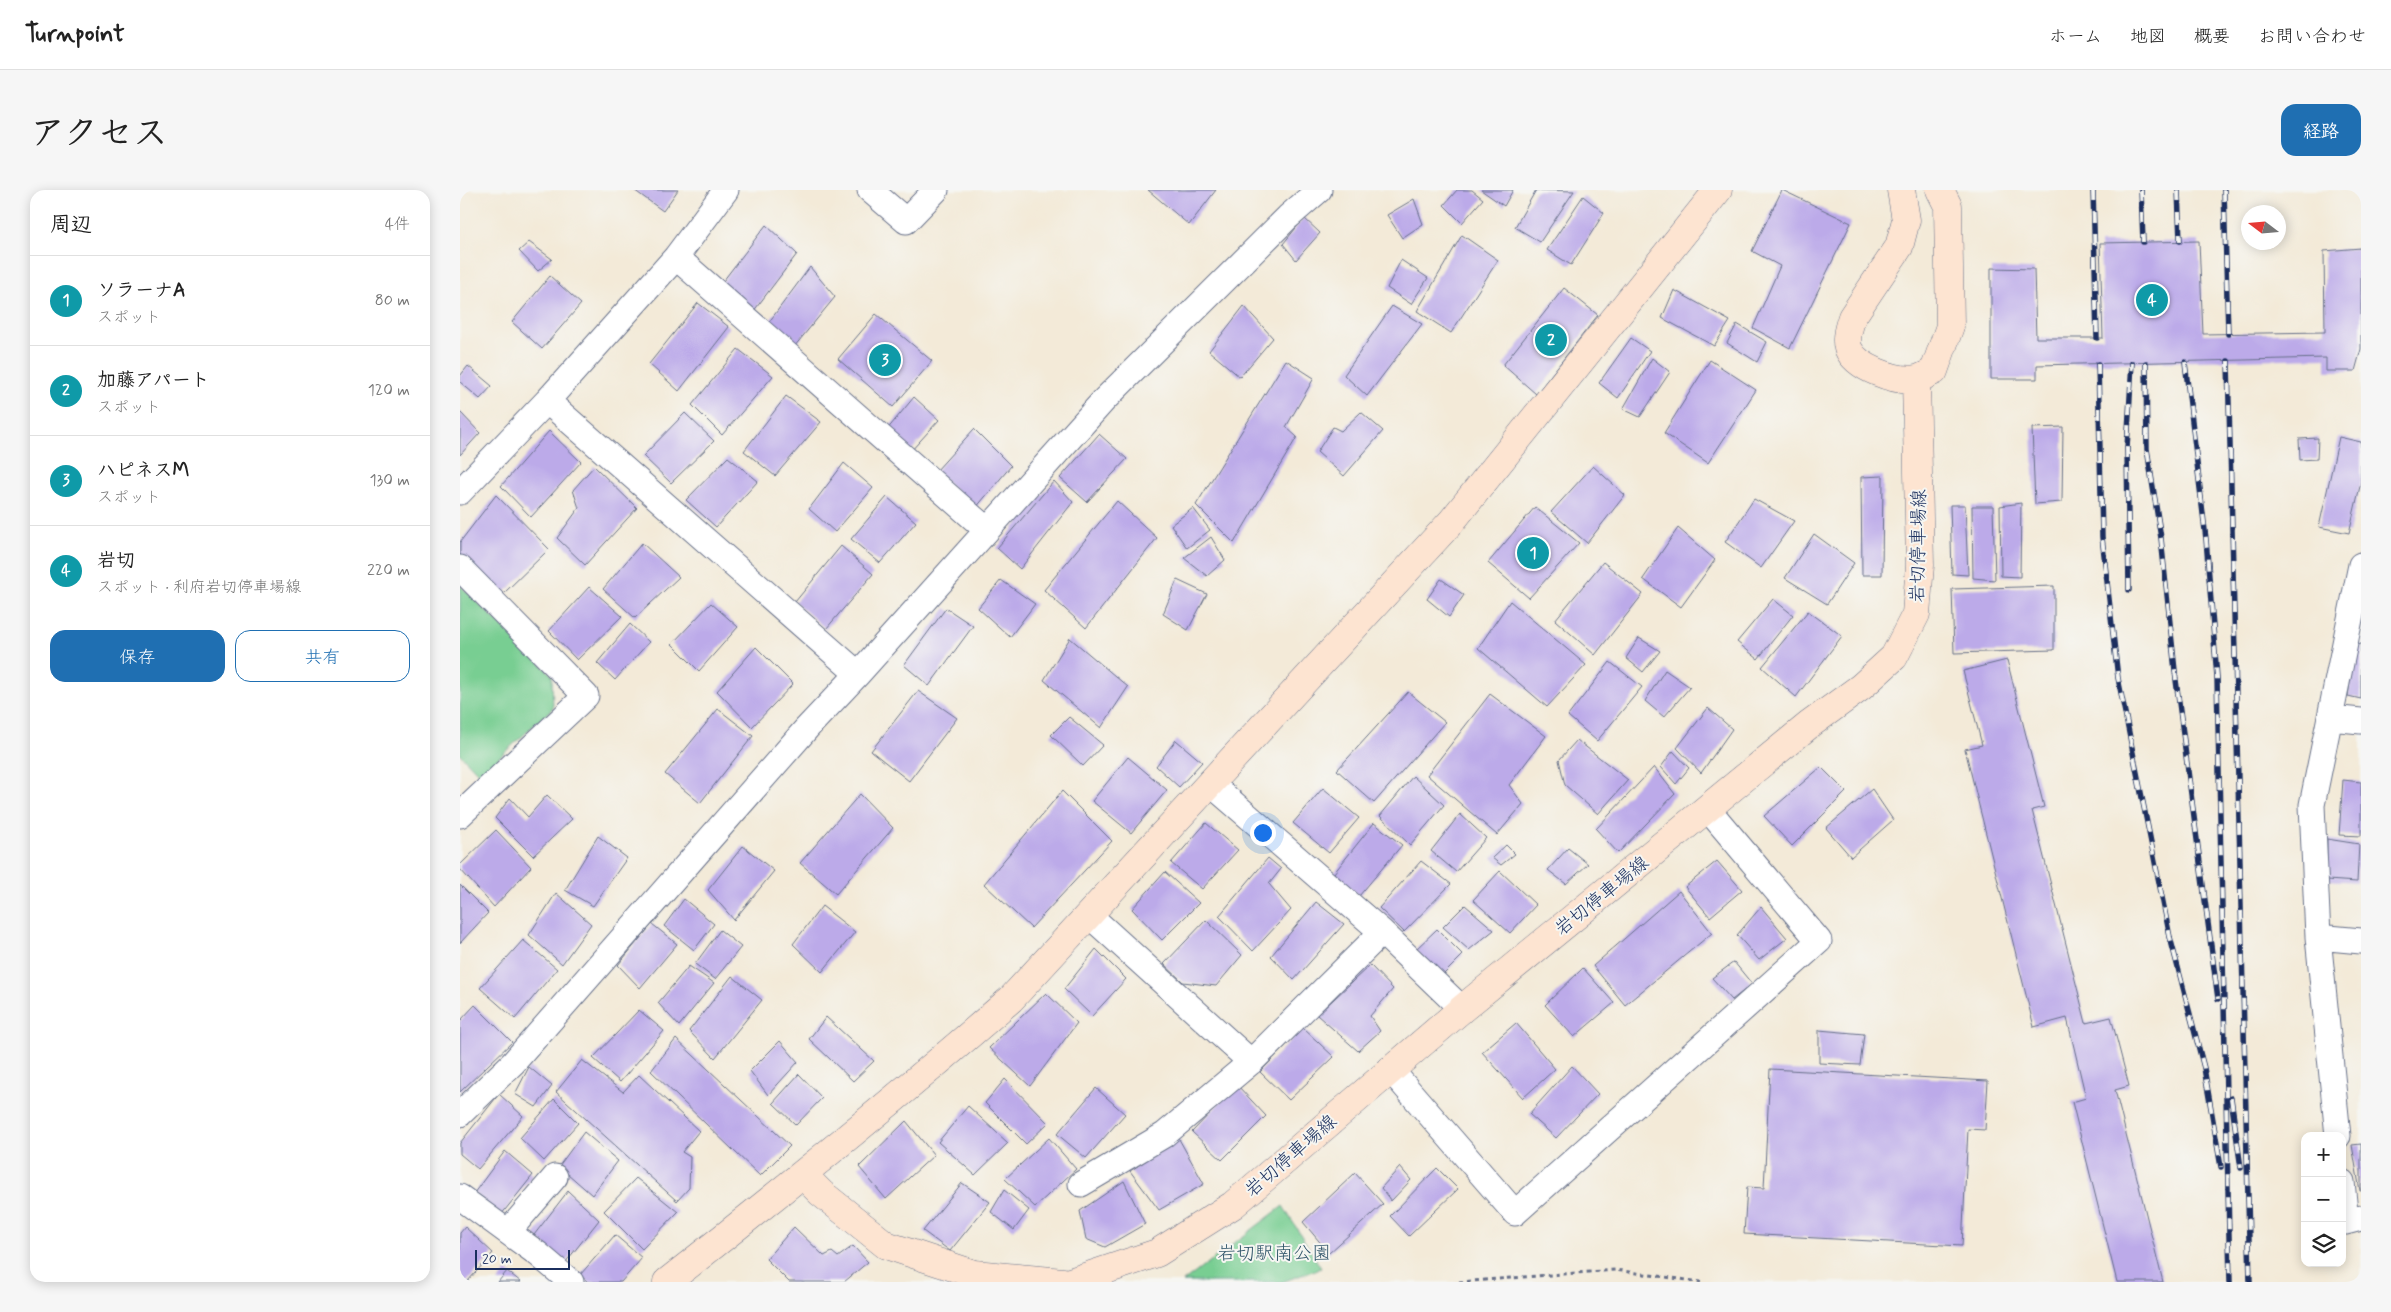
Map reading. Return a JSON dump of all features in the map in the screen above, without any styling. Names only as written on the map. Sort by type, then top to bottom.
[{"type":"main road","points":[[1900,190],[1906,220],[1899,247],[1852,317],[1847,330],[1848,347],[1858,363],[1886,375],[1916,379],[1934,371],[1950,326],[1948,206],[1940,190]]},
{"type":"main road","points":[[667,1282],[803,1175],[938,1063],[1011,999],[1452,521],[1716,191]]},
{"type":"main road","name":"岩切停車場線","points":[[1070,1282],[1157,1253],[1233,1205],[1462,1009],[1808,725],[1868,681],[1894,657],[1916,614],[1920,565],[1916,379]]},
{"type":"main road","points":[[803,1175],[821,1193],[886,1245],[974,1274],[1063,1282]]},
{"type":"street","points":[[460,492],[547,401],[676,257],[726,190]]},
{"type":"street","points":[[870,190],[906,221],[936,190]]},
{"type":"street","points":[[460,1114],[513,1064],[807,728],[858,674],[1105,399],[1288,217],[1319,190]]},
{"type":"street","points":[[676,257],[986,530]]},
{"type":"street","points":[[547,401],[858,674]]},
{"type":"street","points":[[2338,1132],[2318,937],[2312,805],[2361,565]]},
{"type":"street","points":[[460,568],[586,696],[460,815]]},
{"type":"street","points":[[2330,718],[2361,721]]},
{"type":"street","points":[[1211,784],[1382,932],[1462,1009]]},
{"type":"street","points":[[1390,1069],[1515,1214],[1820,941],[1707,808]]},
{"type":"street","points":[[1089,915],[1251,1062]]},
{"type":"street","points":[[1081,1184],[1164,1135],[1251,1062],[1382,932]]},
{"type":"street","points":[[2318,937],[2361,941]]},
{"type":"street","points":[[508,1232],[555,1177]]},
{"type":"street","points":[[460,1197],[571,1282]]},
{"type":"street","points":[[2346,1222],[2361,1218]]},
{"type":"path","points":[[1459,1282],[1615,1270],[1700,1282]]},
{"type":"green space","points":[[460,585],[552,675],[553,708],[480,775],[460,754]]},
{"type":"green space","name":"岩切駅南公園","points":[[1283,1206],[1321,1268],[1282,1282],[1183,1282]]},
{"type":"building","points":[[634,190],[678,190],[663,211]]},
{"type":"building","points":[[1148,190],[1216,190],[1189,225]]},
{"type":"building","points":[[1457,190],[1472,190],[1483,199],[1462,223],[1444,205]]},
{"type":"building","points":[[1481,190],[1513,190],[1504,206]]},
{"type":"building","points":[[1536,190],[1574,191],[1540,242],[1515,227]]},
{"type":"building","points":[[1782,190],[1851,223],[1790,348],[1753,328],[1780,266],[1752,251]]},
{"type":"building","points":[[1583,196],[1604,213],[1571,265],[1547,250]]},
{"type":"building","points":[[1414,199],[1423,224],[1402,238],[1387,215]]},
{"type":"building","points":[[1304,218],[1320,233],[1296,260],[1283,244]]},
{"type":"building","points":[[766,225],[797,254],[753,312],[720,285]]},
{"type":"building","points":[[1462,235],[1498,260],[1451,333],[1417,311]]},
{"type":"building","points":[[2199,241],[2203,334],[2325,332],[2324,251],[2361,248],[2361,349],[2355,371],[2326,371],[2326,358],[2037,365],[2037,379],[1991,379],[1991,268],[2034,269],[2036,338],[2103,338],[2100,243]]},
{"type":"building","points":[[529,242],[552,259],[538,271],[519,251]]},
{"type":"building","points":[[1401,260],[1428,278],[1411,304],[1387,288]]},
{"type":"building","points":[[810,267],[835,297],[794,347],[766,326]]},
{"type":"building","points":[[550,276],[581,304],[542,349],[512,322]]},
{"type":"building","points":[[1564,288],[1598,315],[1536,394],[1503,365]]},
{"type":"building","points":[[1674,290],[1730,321],[1714,346],[1662,318]]},
{"type":"building","points":[[698,303],[729,327],[679,391],[649,364]]},
{"type":"building","points":[[1244,306],[1273,338],[1240,377],[1209,351]]},
{"type":"building","points":[[1392,306],[1422,324],[1367,396],[1344,375]]},
{"type":"building","points":[[876,314],[932,361],[893,407],[838,359]]},
{"type":"building","points":[[1737,324],[1767,342],[1757,362],[1727,343]]},
{"type":"building","points":[[1631,338],[1650,351],[1618,398],[1599,383]]},
{"type":"building","points":[[738,349],[773,376],[722,435],[692,405]]},
{"type":"building","points":[[1652,358],[1670,372],[1640,417],[1623,409]]},
{"type":"building","points":[[1286,360],[1314,378],[1286,427],[1297,437],[1234,543],[1196,505]]},
{"type":"building","points":[[1710,360],[1756,390],[1708,463],[1664,433]]},
{"type":"building","points":[[468,366],[492,386],[480,399],[460,382],[460,376]]},
{"type":"building","points":[[786,396],[821,422],[775,476],[744,451]]},
{"type":"building","points":[[914,397],[939,420],[910,452],[886,431]]},
{"type":"building","points":[[460,412],[480,433],[460,455]]},
{"type":"building","points":[[1361,412],[1383,431],[1344,476],[1317,452],[1333,427],[1341,431]]},
{"type":"building","points":[[685,413],[714,441],[671,483],[643,456]]},
{"type":"building","points":[[2063,427],[2062,502],[2035,504],[2032,428]]},
{"type":"building","points":[[974,429],[1011,466],[975,509],[936,471]]},
{"type":"building","points":[[549,431],[581,462],[531,517],[501,486]]},
{"type":"building","points":[[1099,434],[1127,459],[1087,502],[1060,478]]},
{"type":"building","points":[[2339,437],[2361,442],[2361,482],[2349,533],[2319,527]]},
{"type":"building","points":[[2318,438],[2317,459],[2300,460],[2299,439]]},
{"type":"building","points":[[728,457],[758,481],[716,527],[686,500]]},
{"type":"building","points":[[844,463],[873,488],[835,532],[809,509]]},
{"type":"building","points":[[594,466],[637,508],[585,565],[557,538],[579,508],[573,490]]},
{"type":"building","points":[[1593,466],[1625,495],[1587,543],[1551,512]]},
{"type":"building","points":[[1883,476],[1882,575],[1862,575],[1861,477]]},
{"type":"building","points":[[1054,481],[1073,502],[1020,569],[997,548]]},
{"type":"building","points":[[496,495],[549,549],[500,597],[460,554],[460,542]]},
{"type":"building","points":[[887,497],[916,522],[880,563],[851,539]]},
{"type":"building","points":[[1754,499],[1794,521],[1761,568],[1725,542]]},
{"type":"building","points":[[1117,501],[1157,538],[1086,628],[1044,590]]},
{"type":"building","points":[[2021,503],[2020,577],[2001,576],[2000,506]]},
{"type":"building","points":[[1950,505],[1965,505],[1968,575],[1952,574]]},
{"type":"building","points":[[1972,506],[1993,506],[1995,580],[1973,578]]},
{"type":"building","points":[[1535,507],[1579,543],[1529,598],[1488,563]]},
{"type":"building","points":[[1193,508],[1210,530],[1187,548],[1171,525]]},
{"type":"building","points":[[1678,528],[1715,560],[1681,607],[1643,579]]},
{"type":"building","points":[[1814,534],[1854,563],[1827,604],[1785,578]]},
{"type":"building","points":[[1211,537],[1225,560],[1207,576],[1184,558]]},
{"type":"building","points":[[642,543],[679,577],[635,618],[603,589]]},
{"type":"building","points":[[841,546],[873,574],[826,629],[795,602]]},
{"type":"building","points":[[1603,562],[1643,594],[1595,655],[1555,620]]},
{"type":"building","points":[[1441,579],[1464,595],[1449,617],[1427,599]]},
{"type":"building","points":[[1001,580],[1035,604],[1010,637],[978,608]]},
{"type":"building","points":[[1177,580],[1207,594],[1188,630],[1163,614]]},
{"type":"building","points":[[2054,586],[2054,650],[1954,653],[1952,589]]},
{"type":"building","points":[[589,587],[622,616],[577,660],[549,631]]},
{"type":"building","points":[[1773,599],[1793,615],[1758,659],[1737,642]]},
{"type":"building","points":[[1510,601],[1586,665],[1547,707],[1478,648]]},
{"type":"building","points":[[711,603],[738,627],[699,671],[672,644]]},
{"type":"building","points":[[946,608],[973,626],[929,686],[904,665]]},
{"type":"building","points":[[1808,611],[1842,636],[1796,697],[1762,667]]},
{"type":"building","points":[[630,624],[649,642],[615,680],[597,663]]},
{"type":"building","points":[[1070,638],[1128,687],[1101,728],[1044,680]]},
{"type":"building","points":[[1639,638],[1660,651],[1643,672],[1626,658]]},
{"type":"building","points":[[2356,643],[2361,644],[2361,699],[2348,696]]},
{"type":"building","points":[[756,647],[793,684],[752,727],[717,691]]},
{"type":"building","points":[[2007,660],[2044,807],[2032,810],[2086,1023],[2111,1017],[2129,1086],[2115,1090],[2163,1282],[2117,1282],[2072,1102],[2086,1098],[2067,1018],[2034,1027],[1965,749],[1982,745],[1963,671]]},
{"type":"building","points":[[1610,662],[1642,687],[1597,741],[1568,716]]},
{"type":"building","points":[[1665,670],[1690,687],[1664,717],[1645,701]]},
{"type":"building","points":[[918,691],[957,718],[909,781],[871,751]]},
{"type":"building","points":[[1408,692],[1445,722],[1374,803],[1337,770]]},
{"type":"building","points":[[1490,694],[1546,736],[1509,785],[1523,804],[1497,835],[1427,775]]},
{"type":"building","points":[[1708,708],[1732,729],[1701,773],[1677,748]]},
{"type":"building","points":[[718,709],[753,736],[700,803],[665,774]]},
{"type":"building","points":[[1069,717],[1103,745],[1083,766],[1051,735]]},
{"type":"building","points":[[1176,740],[1202,762],[1179,787],[1156,766]]},
{"type":"building","points":[[1577,740],[1628,780],[1598,814],[1565,785],[1559,760]]},
{"type":"building","points":[[1673,751],[1689,768],[1676,784],[1661,767]]},
{"type":"building","points":[[1128,757],[1167,790],[1131,833],[1092,801]]},
{"type":"building","points":[[1654,767],[1675,794],[1618,853],[1596,829]]},
{"type":"building","points":[[1821,767],[1846,792],[1792,846],[1764,816]]},
{"type":"building","points":[[1413,776],[1444,805],[1410,845],[1380,816]]},
{"type":"building","points":[[2343,780],[2361,782],[2361,836],[2339,835]]},
{"type":"building","points":[[1323,788],[1359,818],[1329,853],[1293,823]]},
{"type":"building","points":[[1872,789],[1893,820],[1851,857],[1826,828]]},
{"type":"building","points":[[1062,791],[1112,841],[1031,928],[984,884]]},
{"type":"building","points":[[860,794],[893,828],[836,894],[800,863]]},
{"type":"building","points":[[547,795],[572,819],[533,856],[495,818],[510,798],[528,817]]},
{"type":"building","points":[[1460,814],[1486,838],[1456,872],[1431,851]]},
{"type":"building","points":[[1206,823],[1238,850],[1202,889],[1171,863]]},
{"type":"building","points":[[1374,823],[1402,845],[1359,896],[1334,873]]},
{"type":"building","points":[[496,830],[531,867],[494,907],[460,869],[460,865]]},
{"type":"building","points":[[598,836],[627,858],[593,906],[565,890]]},
{"type":"building","points":[[2327,839],[2359,844],[2357,882],[2327,880]]},
{"type":"building","points":[[1506,845],[1515,854],[1501,865],[1492,858]]},
{"type":"building","points":[[743,846],[774,871],[734,920],[708,890]]},
{"type":"building","points":[[1568,848],[1588,864],[1566,884],[1548,870]]},
{"type":"building","points":[[1268,858],[1281,869],[1269,884],[1291,910],[1253,951],[1219,916]]},
{"type":"building","points":[[1421,861],[1451,884],[1404,932],[1379,908]]},
{"type":"building","points":[[1717,861],[1742,890],[1710,917],[1685,887]]},
{"type":"building","points":[[1500,871],[1536,905],[1510,933],[1473,900]]},
{"type":"building","points":[[1165,872],[1199,903],[1162,940],[1132,909]]},
{"type":"building","points":[[460,885],[488,913],[460,943]]},
{"type":"building","points":[[1679,891],[1712,933],[1625,1005],[1593,966]]},
{"type":"building","points":[[556,893],[591,924],[562,964],[529,935]]},
{"type":"building","points":[[684,899],[714,924],[694,950],[664,926]]},
{"type":"building","points":[[1316,902],[1344,924],[1294,980],[1271,956]]},
{"type":"building","points":[[1465,905],[1494,930],[1469,950],[1443,927]]},
{"type":"building","points":[[822,906],[855,932],[822,972],[793,944]]},
{"type":"building","points":[[1761,907],[1787,938],[1759,960],[1737,935]]},
{"type":"building","points":[[1206,920],[1242,955],[1216,986],[1183,982],[1164,964]]},
{"type":"building","points":[[652,924],[677,944],[640,988],[618,965]]},
{"type":"building","points":[[1437,929],[1463,955],[1442,976],[1415,950]]},
{"type":"building","points":[[720,930],[741,947],[715,979],[695,964]]},
{"type":"building","points":[[523,940],[557,969],[515,1019],[480,988]]},
{"type":"building","points":[[1096,949],[1126,979],[1092,1016],[1064,989]]},
{"type":"building","points":[[1734,962],[1752,984],[1732,1000],[1712,978]]},
{"type":"building","points":[[1370,965],[1393,989],[1370,1016],[1380,1031],[1358,1051],[1317,1015]]},
{"type":"building","points":[[689,966],[714,983],[679,1026],[658,1003]]},
{"type":"building","points":[[1583,968],[1614,1003],[1574,1037],[1545,1005]]},
{"type":"building","points":[[732,976],[762,1000],[715,1058],[689,1031]]},
{"type":"building","points":[[1046,993],[1077,1023],[1030,1086],[989,1048]]},
{"type":"building","points":[[475,1005],[512,1042],[460,1092],[460,1021]]},
{"type":"building","points":[[639,1010],[664,1031],[620,1082],[593,1058]]},
{"type":"building","points":[[826,1017],[874,1061],[853,1081],[809,1039]]},
{"type":"building","points":[[1516,1023],[1555,1069],[1523,1098],[1482,1052]]},
{"type":"building","points":[[1303,1028],[1334,1057],[1289,1100],[1260,1072]]},
{"type":"building","points":[[1819,1030],[1864,1034],[1860,1065],[1819,1063]]},
{"type":"building","points":[[676,1039],[790,1146],[760,1176],[651,1071]]},
{"type":"building","points":[[780,1041],[798,1062],[768,1095],[750,1071]]},
{"type":"building","points":[[582,1060],[623,1092],[639,1075],[699,1131],[682,1152],[690,1157],[689,1188],[677,1201],[556,1092]]},
{"type":"building","points":[[1572,1066],[1598,1094],[1556,1138],[1529,1114]]},
{"type":"building","points":[[529,1067],[552,1086],[536,1107],[515,1094]]},
{"type":"building","points":[[1770,1069],[1988,1081],[1985,1130],[1968,1129],[1962,1246],[1744,1234],[1747,1187],[1764,1188]]},
{"type":"building","points":[[799,1074],[822,1098],[796,1125],[773,1103]]},
{"type":"building","points":[[1005,1079],[1048,1123],[1026,1144],[985,1103]]},
{"type":"building","points":[[1237,1085],[1266,1116],[1222,1160],[1192,1132]]},
{"type":"building","points":[[1096,1088],[1125,1114],[1086,1158],[1057,1134]]},
{"type":"building","points":[[499,1094],[523,1116],[478,1169],[460,1154],[460,1143]]},
{"type":"building","points":[[554,1099],[578,1123],[544,1161],[520,1138]]},
{"type":"building","points":[[968,1106],[1008,1143],[975,1175],[938,1142]]},
{"type":"building","points":[[906,1121],[934,1155],[886,1199],[859,1167]]},
{"type":"building","points":[[584,1132],[618,1161],[592,1195],[559,1166]]},
{"type":"building","points":[[1049,1138],[1076,1169],[1035,1207],[1005,1179]]},
{"type":"building","points":[[1179,1139],[1204,1184],[1159,1210],[1130,1171]]},
{"type":"building","points":[[2361,1144],[2361,1191],[2360,1191],[2352,1145]]},
{"type":"building","points":[[505,1151],[533,1175],[501,1215],[474,1193]]},
{"type":"building","points":[[1400,1167],[1411,1180],[1391,1201],[1381,1188]]},
{"type":"building","points":[[1437,1168],[1458,1189],[1409,1236],[1390,1216]]},
{"type":"building","points":[[1355,1173],[1383,1204],[1329,1253],[1303,1222]]},
{"type":"building","points":[[636,1178],[678,1212],[642,1249],[604,1211]]},
{"type":"building","points":[[1124,1181],[1145,1224],[1105,1247],[1086,1239],[1080,1211]]},
{"type":"building","points":[[962,1183],[990,1202],[950,1251],[923,1231]]},
{"type":"building","points":[[1004,1190],[1029,1210],[1014,1230],[991,1212]]},
{"type":"building","points":[[568,1191],[599,1220],[565,1263],[534,1235]]},
{"type":"building","points":[[465,1227],[493,1253],[467,1282],[460,1282],[460,1233]]},
{"type":"building","points":[[794,1227],[824,1256],[832,1252],[838,1257],[853,1246],[868,1262],[844,1282],[789,1282],[766,1259]]},
{"type":"building","points":[[615,1235],[642,1258],[621,1282],[588,1282],[580,1275]]},
{"type":"building","points":[[507,1271],[521,1282],[498,1282]]},
{"type":"railway","points":[[2093,190],[2097,338]]},
{"type":"railway","points":[[2141,190],[2143,242]]},
{"type":"railway","points":[[2178,190],[2180,241]]},
{"type":"railway","points":[[2224,190],[2228,334]]},
{"type":"railway","points":[[2228,361],[2250,1282]]},
{"type":"railway","points":[[2185,362],[2206,539],[2217,677],[2230,1282]]},
{"type":"railway","points":[[2129,590],[2127,448],[2132,363]]},
{"type":"railway","points":[[2146,363],[2147,449],[2161,538],[2176,680],[2218,999]]},
{"type":"railway","points":[[2098,364],[2102,537],[2118,678],[2170,937],[2204,1068],[2221,1167]]},
{"type":"railway","points":[[2231,1098],[2241,1168]]},
{"type":"place","name":"岩切","points":[[2152,300]]},
{"type":"place","name":"加藤アパート","points":[[1551,340]]},
{"type":"place","name":"ハピネスM","points":[[885,360]]},
{"type":"place","name":"ソラーナA","points":[[1533,553]]}]
